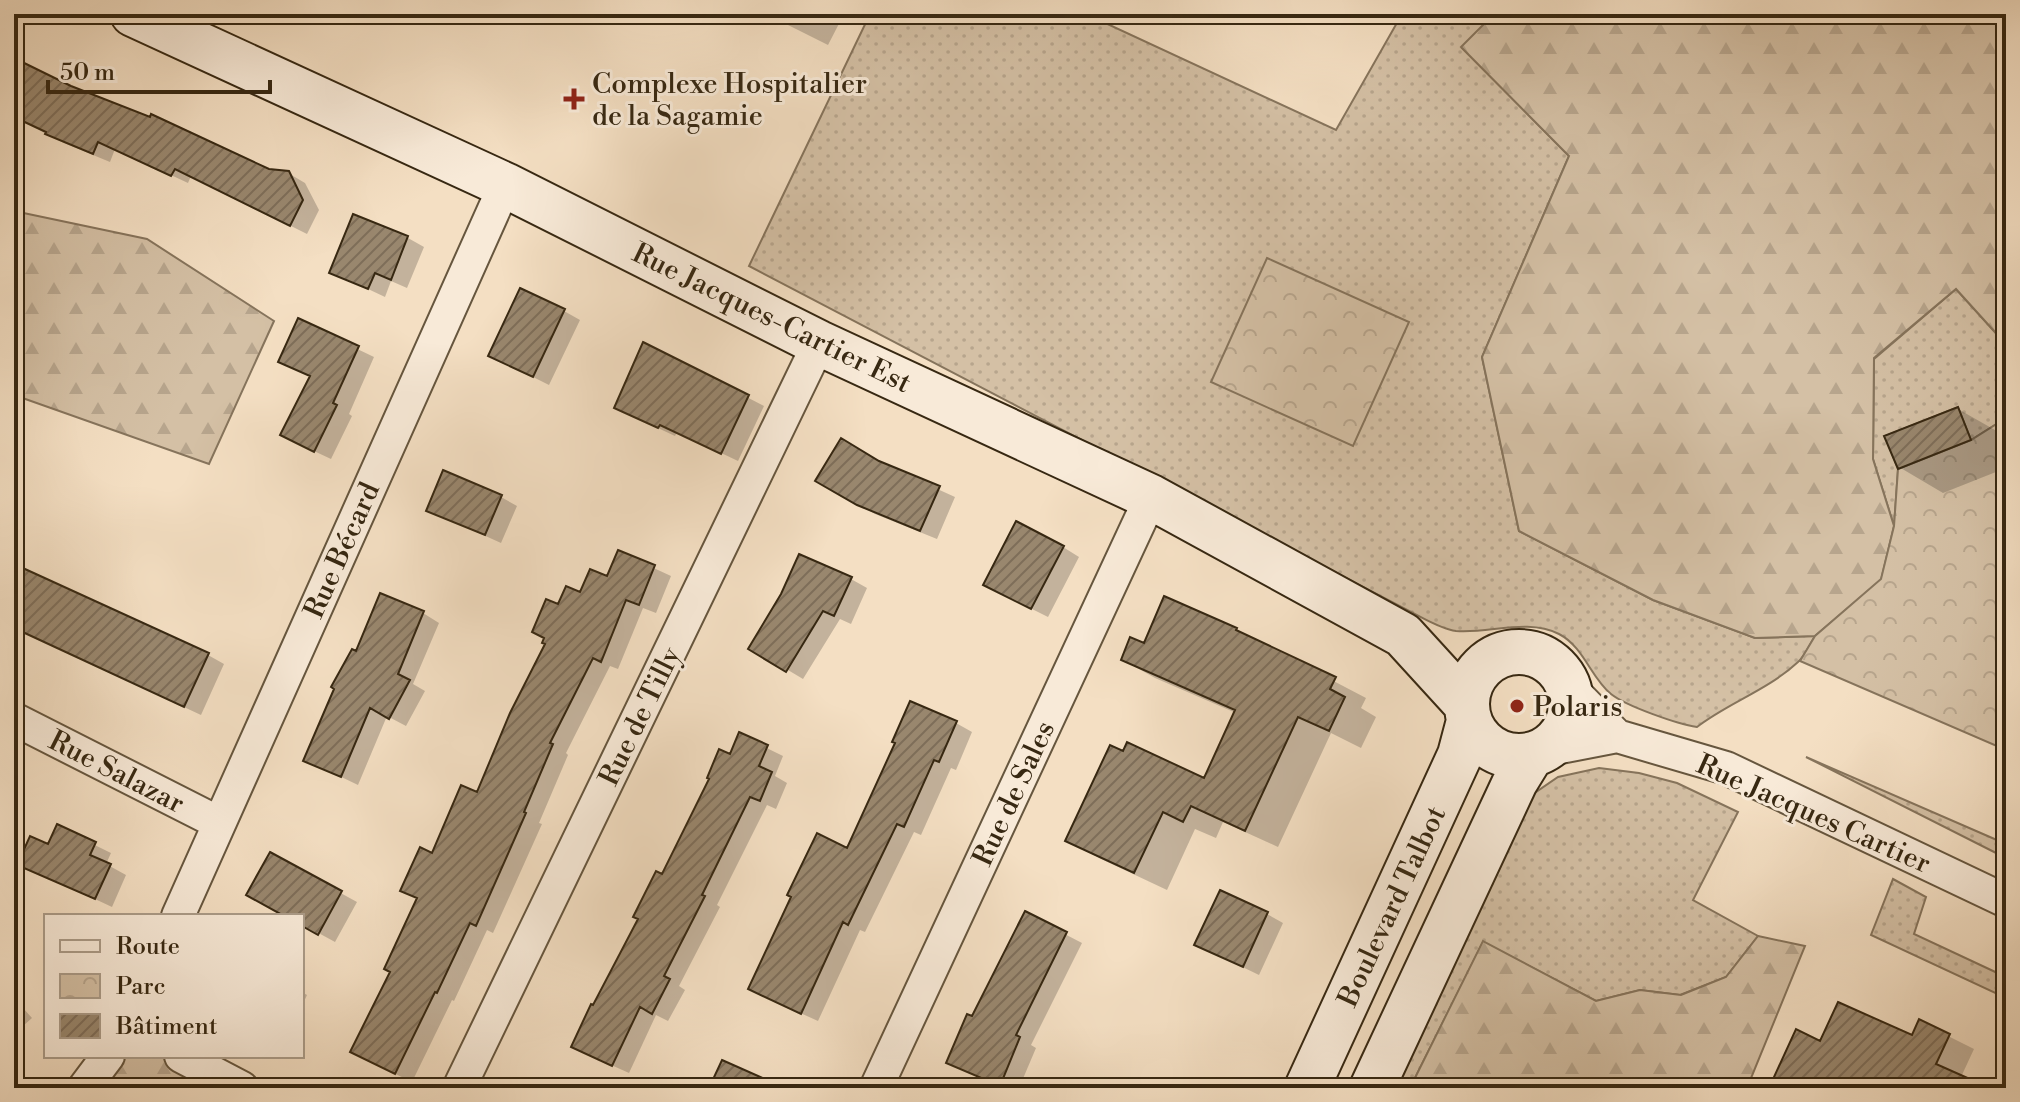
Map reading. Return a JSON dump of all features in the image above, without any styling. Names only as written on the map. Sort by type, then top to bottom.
[{"type":"main road","name":"Rue Jacques-Cartier Est","points":[[133,14],[505,185],[819,343],[1151,497],[1403,635],[1505,653]]},
{"type":"main road","name":"Rue Jacques-Cartier Est","points":[[1403,635],[1467,712]]},
{"type":"main road","points":[[1372,1088],[1515,782],[1538,753],[1563,734],[1568,725],[1571,712],[1569,687],[1557,668],[1533,653],[1505,653],[1479,670],[1471,684],[1467,712],[1476,735],[1496,752],[1510,756],[1538,753]]},
{"type":"main road","name":"Boulevard Talbot","points":[[1307,1088],[1460,755],[1467,712]]},
{"type":"street","name":"Rue Bécard","points":[[179,914],[505,185]]},
{"type":"street","name":"Rue de Tilly","points":[[459,1088],[819,343]]},
{"type":"street","name":"Rue de Sales","points":[[876,1088],[1151,497]]},
{"type":"street","name":"Rue Jacques Cartier","points":[[1569,687],[1617,736]]},
{"type":"street","name":"Rue Salazar","points":[[14,719],[219,823]]},
{"type":"street","name":"Rue Jacques Cartier","points":[[1538,753],[1617,736],[1726,768],[2006,901]]},
{"type":"street","points":[[84,1088],[106,1058]]},
{"type":"street","points":[[185,1058],[242,1088]]},
{"type":"green space","points":[[870,14],[1086,14],[1336,130],[1402,14],[1494,14],[1462,48],[1569,156],[1482,357],[1519,531],[1653,600],[1755,638],[1815,636],[1803,657],[1774,681],[1697,727],[1652,714],[1611,694],[1575,647],[1559,634],[1534,627],[1456,631],[1433,623],[749,266]]},
{"type":"green space","points":[[1494,14],[2006,14],[2006,358],[2004,342],[1956,289],[1874,358],[1873,459],[1894,526],[1881,580],[1815,636],[1755,638],[1653,600],[1519,531],[1482,357],[1569,156],[1461,47]]},
{"type":"green space","points":[[14,211],[147,239],[274,321],[209,464],[14,395]]},
{"type":"green space","points":[[1267,258],[1409,322],[1353,446],[1211,382]]},
{"type":"green space","points":[[1956,289],[2004,342],[2006,418],[1971,440],[1958,407],[1885,436],[1898,469],[1894,526],[1873,459],[1874,359]]},
{"type":"green space","points":[[2006,418],[2006,750],[1800,661],[1815,636],[1881,579],[1894,526],[1898,469],[1971,440]]},
{"type":"green space","points":[[1806,757],[2006,844],[2006,858]]},
{"type":"green space","points":[[1599,768],[1639,773],[1677,783],[1738,812],[1693,900],[1758,936],[1726,977],[1680,995],[1640,990],[1596,1001],[1483,942],[1410,1088],[1381,1088],[1523,801],[1558,777]]},
{"type":"green space","points":[[1893,879],[1926,897],[1914,934],[2006,977],[2006,998],[1871,935]]},
{"type":"green space","points":[[1758,936],[1805,946],[1747,1088],[1410,1088],[1483,941],[1596,1001],[1640,990],[1681,995],[1726,977]]},
{"type":"green space","points":[[99,1058],[185,1058],[242,1088],[71,1088]]},
{"type":"building","points":[[14,58],[71,86],[150,117],[151,114],[269,169],[289,171],[303,200],[290,226],[175,169],[171,176],[98,142],[93,154],[14,117]]},
{"type":"building","points":[[353,214],[408,236],[391,280],[375,273],[368,289],[329,273]]},
{"type":"building","points":[[520,288],[565,309],[533,377],[488,356]]},
{"type":"building","points":[[298,318],[359,346],[333,403],[337,405],[314,452],[280,435],[310,376],[278,362]]},
{"type":"building","points":[[643,342],[749,395],[721,454],[660,425],[658,428],[614,408]]},
{"type":"building","points":[[1958,407],[1971,440],[1898,469],[1884,436]]},
{"type":"building","points":[[841,438],[879,461],[940,486],[920,531],[857,505],[815,481]]},
{"type":"building","points":[[443,470],[502,495],[485,535],[426,511]]},
{"type":"building","points":[[1016,521],[1064,546],[1031,609],[983,585]]},
{"type":"building","points":[[618,550],[655,565],[639,605],[626,600],[601,662],[593,658],[550,743],[553,744],[526,813],[476,926],[470,923],[395,1074],[350,1052],[390,972],[384,969],[417,898],[400,891],[420,847],[432,853],[461,785],[477,792],[510,713],[545,644],[542,643],[544,638],[532,632],[546,599],[558,604],[566,586],[580,592],[590,569],[607,576]]},
{"type":"building","points":[[799,554],[852,577],[834,616],[823,611],[786,672],[748,649],[781,594]]},
{"type":"building","points":[[14,564],[209,653],[184,707],[14,628]]},
{"type":"building","points":[[380,593],[424,611],[398,674],[410,680],[389,719],[370,708],[341,777],[303,761],[334,689],[331,687],[352,649],[356,651]]},
{"type":"building","points":[[1164,596],[1336,677],[1330,689],[1345,697],[1329,731],[1298,717],[1245,831],[1191,806],[1183,822],[1163,812],[1134,873],[1065,841],[1110,745],[1123,751],[1127,742],[1204,778],[1235,710],[1121,660],[1130,637],[1144,643]]},
{"type":"building","points":[[910,701],[957,721],[939,762],[934,760],[904,827],[897,824],[848,925],[843,922],[801,1014],[748,989],[817,833],[847,848],[895,743],[892,742]]},
{"type":"building","points":[[739,732],[768,745],[759,766],[772,772],[760,801],[750,797],[664,976],[670,979],[652,1014],[640,1007],[612,1066],[571,1047],[638,919],[633,917],[656,871],[662,874],[709,779],[719,749],[730,754]]},
{"type":"building","points":[[57,824],[96,842],[90,855],[111,864],[95,899],[17,865],[30,836],[48,844]]},
{"type":"building","points":[[270,852],[342,891],[318,935],[304,927],[304,914],[280,914],[246,895]]},
{"type":"building","points":[[1220,890],[1268,912],[1243,967],[1194,945]]},
{"type":"building","points":[[1025,911],[1067,932],[1016,1035],[1020,1037],[1000,1086],[946,1063],[967,1014],[972,1016]]},
{"type":"building","points":[[1838,1002],[1912,1035],[1919,1019],[1950,1034],[1936,1064],[1990,1088],[1769,1088],[1796,1029],[1820,1041]]},
{"type":"building","points":[[722,1060],[785,1088],[709,1088]]},
{"type":"place","name":"Complexe Hospitalier de la Sagamie","points":[[574,99]]},
{"type":"place","name":"Polaris","points":[[1517,706]]}]
